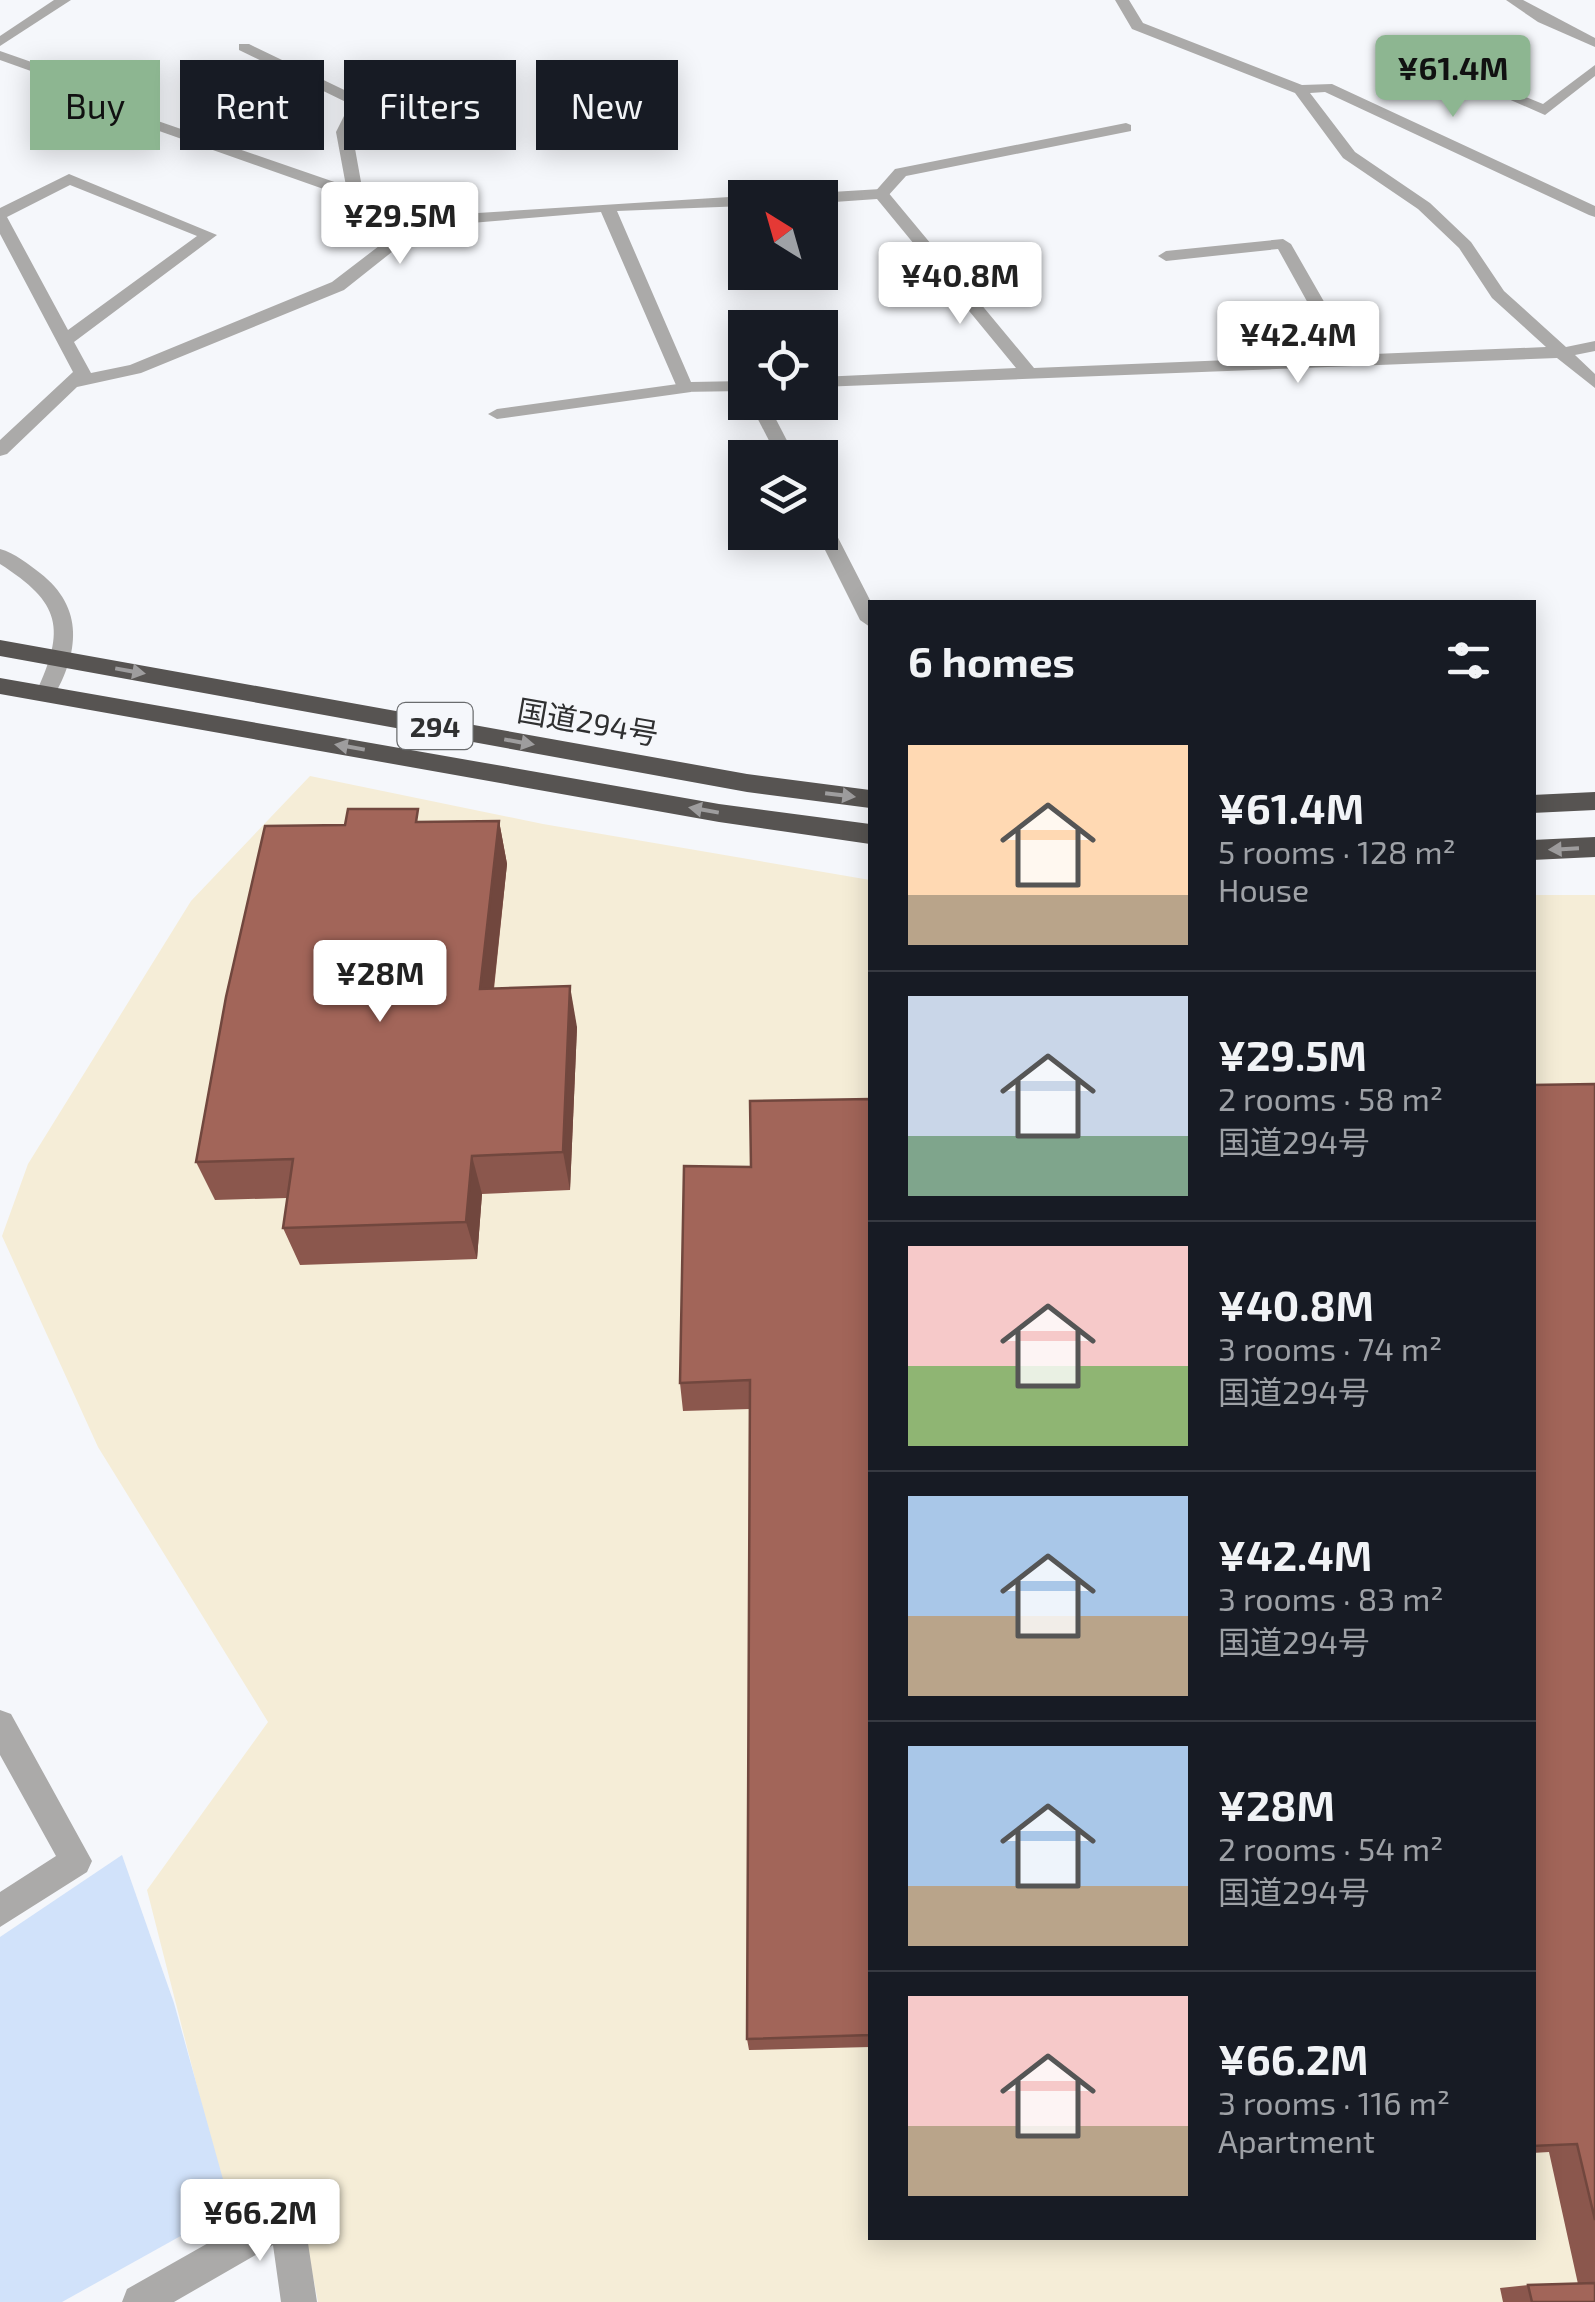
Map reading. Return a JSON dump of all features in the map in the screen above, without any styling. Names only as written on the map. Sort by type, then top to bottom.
[{"type":"highway","name":"国道294号","points":[[0,648],[746,783],[868,799]]},
{"type":"highway","name":"294","points":[[0,686],[719,813],[868,834]]},
{"type":"highway","points":[[1536,804],[1595,801]]},
{"type":"highway","points":[[1536,850],[1595,847]]},
{"type":"street","points":[[0,42],[64,0]]},
{"type":"street","points":[[1122,0],[1138,26],[1300,90],[1327,87],[1595,212]]},
{"type":"street","points":[[1514,0],[1542,19],[1595,43]]},
{"type":"street","points":[[244,47],[358,102],[344,132],[355,196]]},
{"type":"street","points":[[0,55],[30,66]]},
{"type":"street","points":[[1463,76],[1544,110],[1595,69]]},
{"type":"street","points":[[1300,90],[1349,155],[1424,206],[1465,245],[1498,294],[1595,382]]},
{"type":"street","points":[[160,127],[355,196],[406,233]]},
{"type":"street","points":[[838,197],[881,194],[901,172],[1126,128]]},
{"type":"street","points":[[0,450],[82,373],[64,340],[0,216],[69,179],[208,235],[64,340]]},
{"type":"street","points":[[881,194],[1029,374]]},
{"type":"street","points":[[72,383],[135,369],[338,286],[406,233],[445,220],[728,202]]},
{"type":"street","points":[[608,207],[685,388]]},
{"type":"street","points":[[1166,256],[1283,244],[1348,360]]},
{"type":"street","points":[[838,381],[1565,352],[1595,346]]},
{"type":"street","points":[[496,414],[685,388],[728,387]]},
{"type":"street","points":[[834,550],[868,616]]},
{"type":"street","points":[[0,555],[32,577],[62,609],[68,639],[64,660],[46,693]]},
{"type":"street","points":[[0,1724],[76,1861],[0,1911]]},
{"type":"street","points":[[140,2302],[286,2217],[299,2302]]},
{"type":"shaded area","points":[[310,776],[543,824],[868,880],[868,2240],[1536,2240],[1536,895],[1595,895],[1595,2302],[318,2302],[295,2184],[232,2224],[147,1890],[268,1722],[98,1447],[2,1236],[28,1164],[191,901]]},
{"type":"shaded area","points":[[122,1855],[174,2003],[231,2208],[62,2302],[0,2302],[0,1937]]},
{"type":"building","points":[[348,809],[418,809],[416,822],[499,821],[480,989],[570,986],[563,1152],[472,1156],[466,1222],[283,1228],[293,1159],[196,1162],[226,997],[265,826],[345,825]]},
{"type":"building","points":[[1595,1084],[1595,2220],[1577,2144],[1536,2146],[1536,1085]]},
{"type":"building","points":[[868,1099],[868,2035],[747,2039],[750,1380],[680,1383],[684,1166],[751,1167],[750,1101]]},
{"type":"building","points":[[1595,2283],[1595,2302],[1532,2302],[1528,2285]]}]
